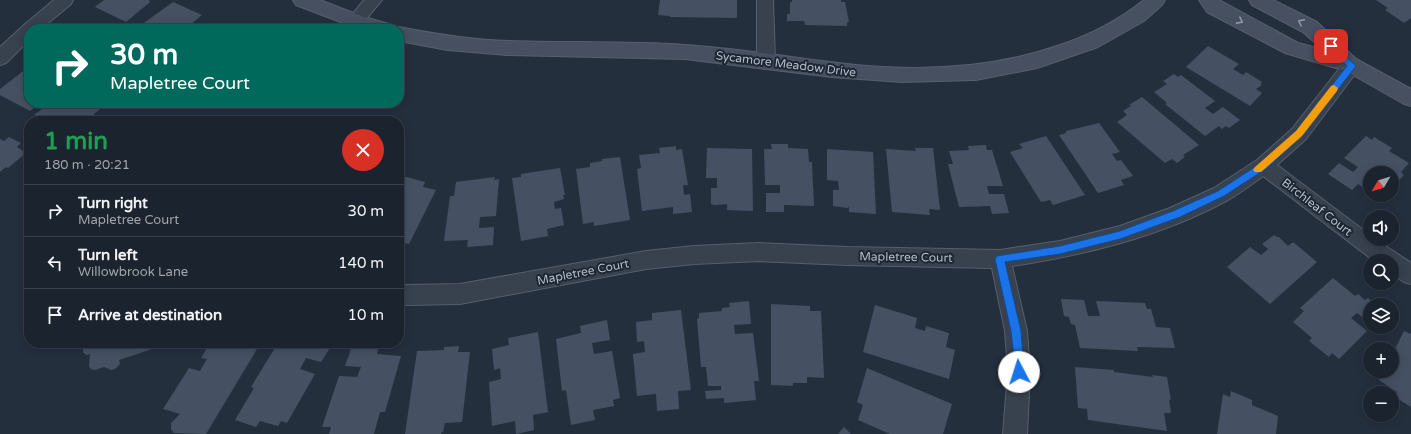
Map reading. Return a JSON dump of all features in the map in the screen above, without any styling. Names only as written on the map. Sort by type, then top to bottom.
[{"type":"street","points":[[37,24],[66,0]]},
{"type":"street","points":[[302,0],[365,24]]},
{"type":"street","points":[[355,21],[374,0]]},
{"type":"street","points":[[766,0],[766,61]]},
{"type":"street","name":"Sycamore Meadow Drive","points":[[404,35],[448,43],[507,48],[686,52],[832,70],[902,75],[976,73],[1037,61],[1091,42],[1137,16],[1156,0]]},
{"type":"street","points":[[1208,0],[1214,7],[1292,48],[1352,66],[1411,98]]},
{"type":"street","points":[[1258,0],[1310,27],[1352,66]]},
{"type":"street","points":[[0,58],[24,36]]},
{"type":"street","name":"Mapletree Court","points":[[404,295],[460,294],[646,260],[694,255],[759,252],[847,256],[1000,259],[1060,250],[1120,235],[1176,214],[1221,194],[1264,166],[1299,134],[1352,66]]},
{"type":"street","name":"Birchleaf Court","points":[[1264,166],[1381,254]]},
{"type":"street","points":[[1000,259],[1016,331],[1019,372],[1015,434]]},
{"type":"street","name":"Birchleaf Court","points":[[1399,267],[1411,275]]},
{"type":"building","points":[[104,0],[149,0],[150,2],[126,22],[95,7]]},
{"type":"building","points":[[660,0],[737,0],[737,18],[670,17],[658,15]]},
{"type":"building","points":[[792,0],[841,0],[841,2],[845,2],[849,22],[847,22],[847,26],[805,25],[804,21],[787,21],[787,14],[790,14],[790,2],[792,2]]},
{"type":"building","points":[[1376,0],[1411,0],[1411,18],[1404,23],[1385,10],[1388,8]]},
{"type":"building","points":[[173,2],[202,15],[191,24],[142,24]]},
{"type":"building","points":[[1208,46],[1239,64],[1233,69],[1243,75],[1246,72],[1262,82],[1260,84],[1262,85],[1256,89],[1262,93],[1250,106],[1186,67]]},
{"type":"building","points":[[24,70],[24,108],[0,95],[0,89]]},
{"type":"building","points":[[1174,74],[1178,77],[1181,75],[1215,101],[1205,108],[1213,114],[1223,107],[1240,120],[1229,128],[1226,126],[1222,129],[1219,126],[1205,136],[1165,104],[1167,103],[1154,92],[1167,84],[1163,81]]},
{"type":"building","points":[[1142,97],[1199,145],[1183,155],[1185,157],[1177,163],[1172,159],[1165,163],[1117,122],[1127,115],[1123,111],[1131,106],[1129,105]]},
{"type":"building","points":[[24,108],[34,108],[30,111]]},
{"type":"building","points":[[43,108],[101,108],[92,116],[34,115]]},
{"type":"building","points":[[1099,123],[1120,152],[1112,154],[1117,161],[1121,160],[1133,176],[1121,180],[1124,185],[1098,193],[1059,135],[1066,133],[1066,131]]},
{"type":"building","points":[[1046,136],[1085,195],[1053,205],[1050,200],[1041,202],[1010,152],[1023,148],[1019,144]]},
{"type":"building","points":[[1366,136],[1372,140],[1374,137],[1392,148],[1389,151],[1409,163],[1401,172],[1404,175],[1399,180],[1399,166],[1363,166],[1363,187],[1358,184],[1352,190],[1328,174],[1339,163],[1353,172],[1358,167],[1344,158]]},
{"type":"building","points":[[9,137],[21,143],[17,147],[24,152],[24,155],[8,168],[6,167],[0,172],[0,139],[4,141]]},
{"type":"building","points":[[771,144],[788,144],[788,148],[808,149],[809,162],[812,162],[814,206],[784,205],[784,212],[766,212],[766,193],[780,193],[780,185],[765,185],[764,149],[772,149]]},
{"type":"building","points":[[986,145],[987,150],[992,150],[1003,186],[987,186],[989,194],[1004,194],[1009,213],[992,214],[990,206],[959,207],[948,164],[953,164],[949,151],[969,150],[968,146]]},
{"type":"building","points":[[676,146],[676,150],[682,149],[688,185],[683,185],[684,195],[690,194],[692,212],[673,214],[673,207],[642,211],[637,169],[641,168],[639,155],[660,153],[659,148]]},
{"type":"building","points":[[707,148],[752,149],[753,211],[727,210],[727,204],[711,204],[711,188],[717,188],[717,178],[706,178]]},
{"type":"building","points":[[915,148],[933,148],[940,210],[929,209],[930,215],[892,212],[886,149],[916,151]]},
{"type":"building","points":[[827,149],[873,152],[876,214],[849,212],[849,206],[848,208],[833,206],[833,190],[839,190],[838,181],[827,180]]},
{"type":"building","points":[[620,157],[630,220],[594,226],[594,222],[583,224],[576,169],[590,167],[590,163],[602,161],[602,159]]},
{"type":"building","points":[[560,168],[565,195],[563,195],[564,199],[554,202],[555,209],[561,208],[564,225],[547,229],[548,236],[521,241],[512,178],[521,177],[521,174]]},
{"type":"building","points":[[404,176],[425,182],[423,187],[436,190],[409,244],[404,243]]},
{"type":"building","points":[[495,177],[494,180],[499,179],[496,216],[480,217],[479,228],[494,227],[493,245],[467,247],[468,240],[444,241],[450,196],[454,196],[456,182]]},
{"type":"building","points":[[1274,235],[1279,237],[1288,246],[1293,242],[1317,262],[1270,304],[1227,267],[1250,247],[1261,255],[1268,249],[1262,244]]},
{"type":"building","points":[[1333,278],[1355,296],[1358,294],[1363,298],[1363,318],[1357,313],[1351,318],[1363,328],[1364,334],[1339,359],[1332,353],[1329,357],[1309,341],[1312,338],[1293,322],[1304,311],[1300,308]]},
{"type":"building","points":[[1061,299],[1084,300],[1088,316],[1100,316],[1096,301],[1145,303],[1147,309],[1151,309],[1156,327],[1170,328],[1175,348],[1137,347],[1138,351],[1080,348],[1075,325],[1071,324],[1069,317],[1064,316]]},
{"type":"building","points":[[749,301],[751,324],[734,325],[735,334],[753,333],[759,381],[754,381],[756,400],[724,403],[724,398],[706,399],[705,391],[721,390],[721,386],[708,386],[706,367],[701,367],[697,319],[699,318],[699,313],[722,311],[722,308],[730,307],[729,303]]},
{"type":"building","points":[[771,304],[810,306],[810,311],[821,311],[824,378],[807,377],[807,383],[793,383],[793,386],[771,385]]},
{"type":"building","points":[[875,305],[917,318],[915,328],[925,331],[926,326],[949,333],[946,347],[955,350],[949,379],[863,352]]},
{"type":"building","points":[[681,310],[691,390],[678,391],[679,409],[657,411],[656,394],[637,396],[633,354],[645,352],[644,341],[637,342],[636,322],[652,320],[652,313]]},
{"type":"building","points":[[607,320],[610,340],[592,343],[594,354],[612,351],[620,398],[613,400],[614,406],[593,410],[595,420],[571,425],[566,390],[562,391],[556,339],[581,333],[580,326]]},
{"type":"building","points":[[1404,331],[1411,334],[1411,407],[1399,400],[1399,386],[1388,386],[1379,380],[1380,378],[1399,378],[1398,342]]},
{"type":"building","points":[[538,332],[548,412],[533,415],[534,430],[516,434],[515,421],[492,426],[489,382],[501,379],[500,368],[494,370],[492,349],[509,345],[508,338]]},
{"type":"building","points":[[459,346],[458,352],[470,352],[462,422],[445,423],[441,434],[405,434],[417,351],[444,350],[444,347]]},
{"type":"building","points":[[83,348],[155,348],[119,360],[120,364],[115,369],[111,370],[104,367],[95,370],[91,369],[89,366],[90,354],[86,355],[83,352]]},
{"type":"building","points":[[207,348],[258,348],[206,434],[174,433],[171,429],[171,423],[180,414],[163,409],[189,368],[200,371],[207,359],[201,358]]},
{"type":"building","points":[[275,348],[330,348],[321,362],[306,358],[300,369],[315,374],[287,423],[281,421],[278,426],[260,421],[256,427],[235,420],[254,388],[251,387]]},
{"type":"building","points":[[351,348],[378,349],[377,354],[401,356],[385,412],[380,412],[374,434],[329,434],[331,427],[322,427],[339,376],[357,377],[361,367],[345,366]]},
{"type":"building","points":[[1075,367],[1114,370],[1114,372],[1153,377],[1152,375],[1167,377],[1171,400],[1169,399],[1171,413],[1164,413],[1167,431],[1088,420],[1087,409],[1078,408]]},
{"type":"building","points":[[867,368],[952,404],[943,434],[890,434],[858,420],[863,405],[857,402]]},
{"type":"building","points":[[1231,391],[1252,400],[1252,405],[1278,416],[1276,434],[1217,434],[1223,394],[1230,397]]},
{"type":"building","points":[[844,427],[851,434],[838,434]]},
{"type":"slow traffic","points":[[1258,170],[1299,134],[1334,88]]},
{"type":"route","points":[[1019,372],[1016,331],[1000,259],[1060,250],[1120,235],[1176,214],[1221,194],[1264,166],[1299,134],[1352,66],[1331,46]]}]
